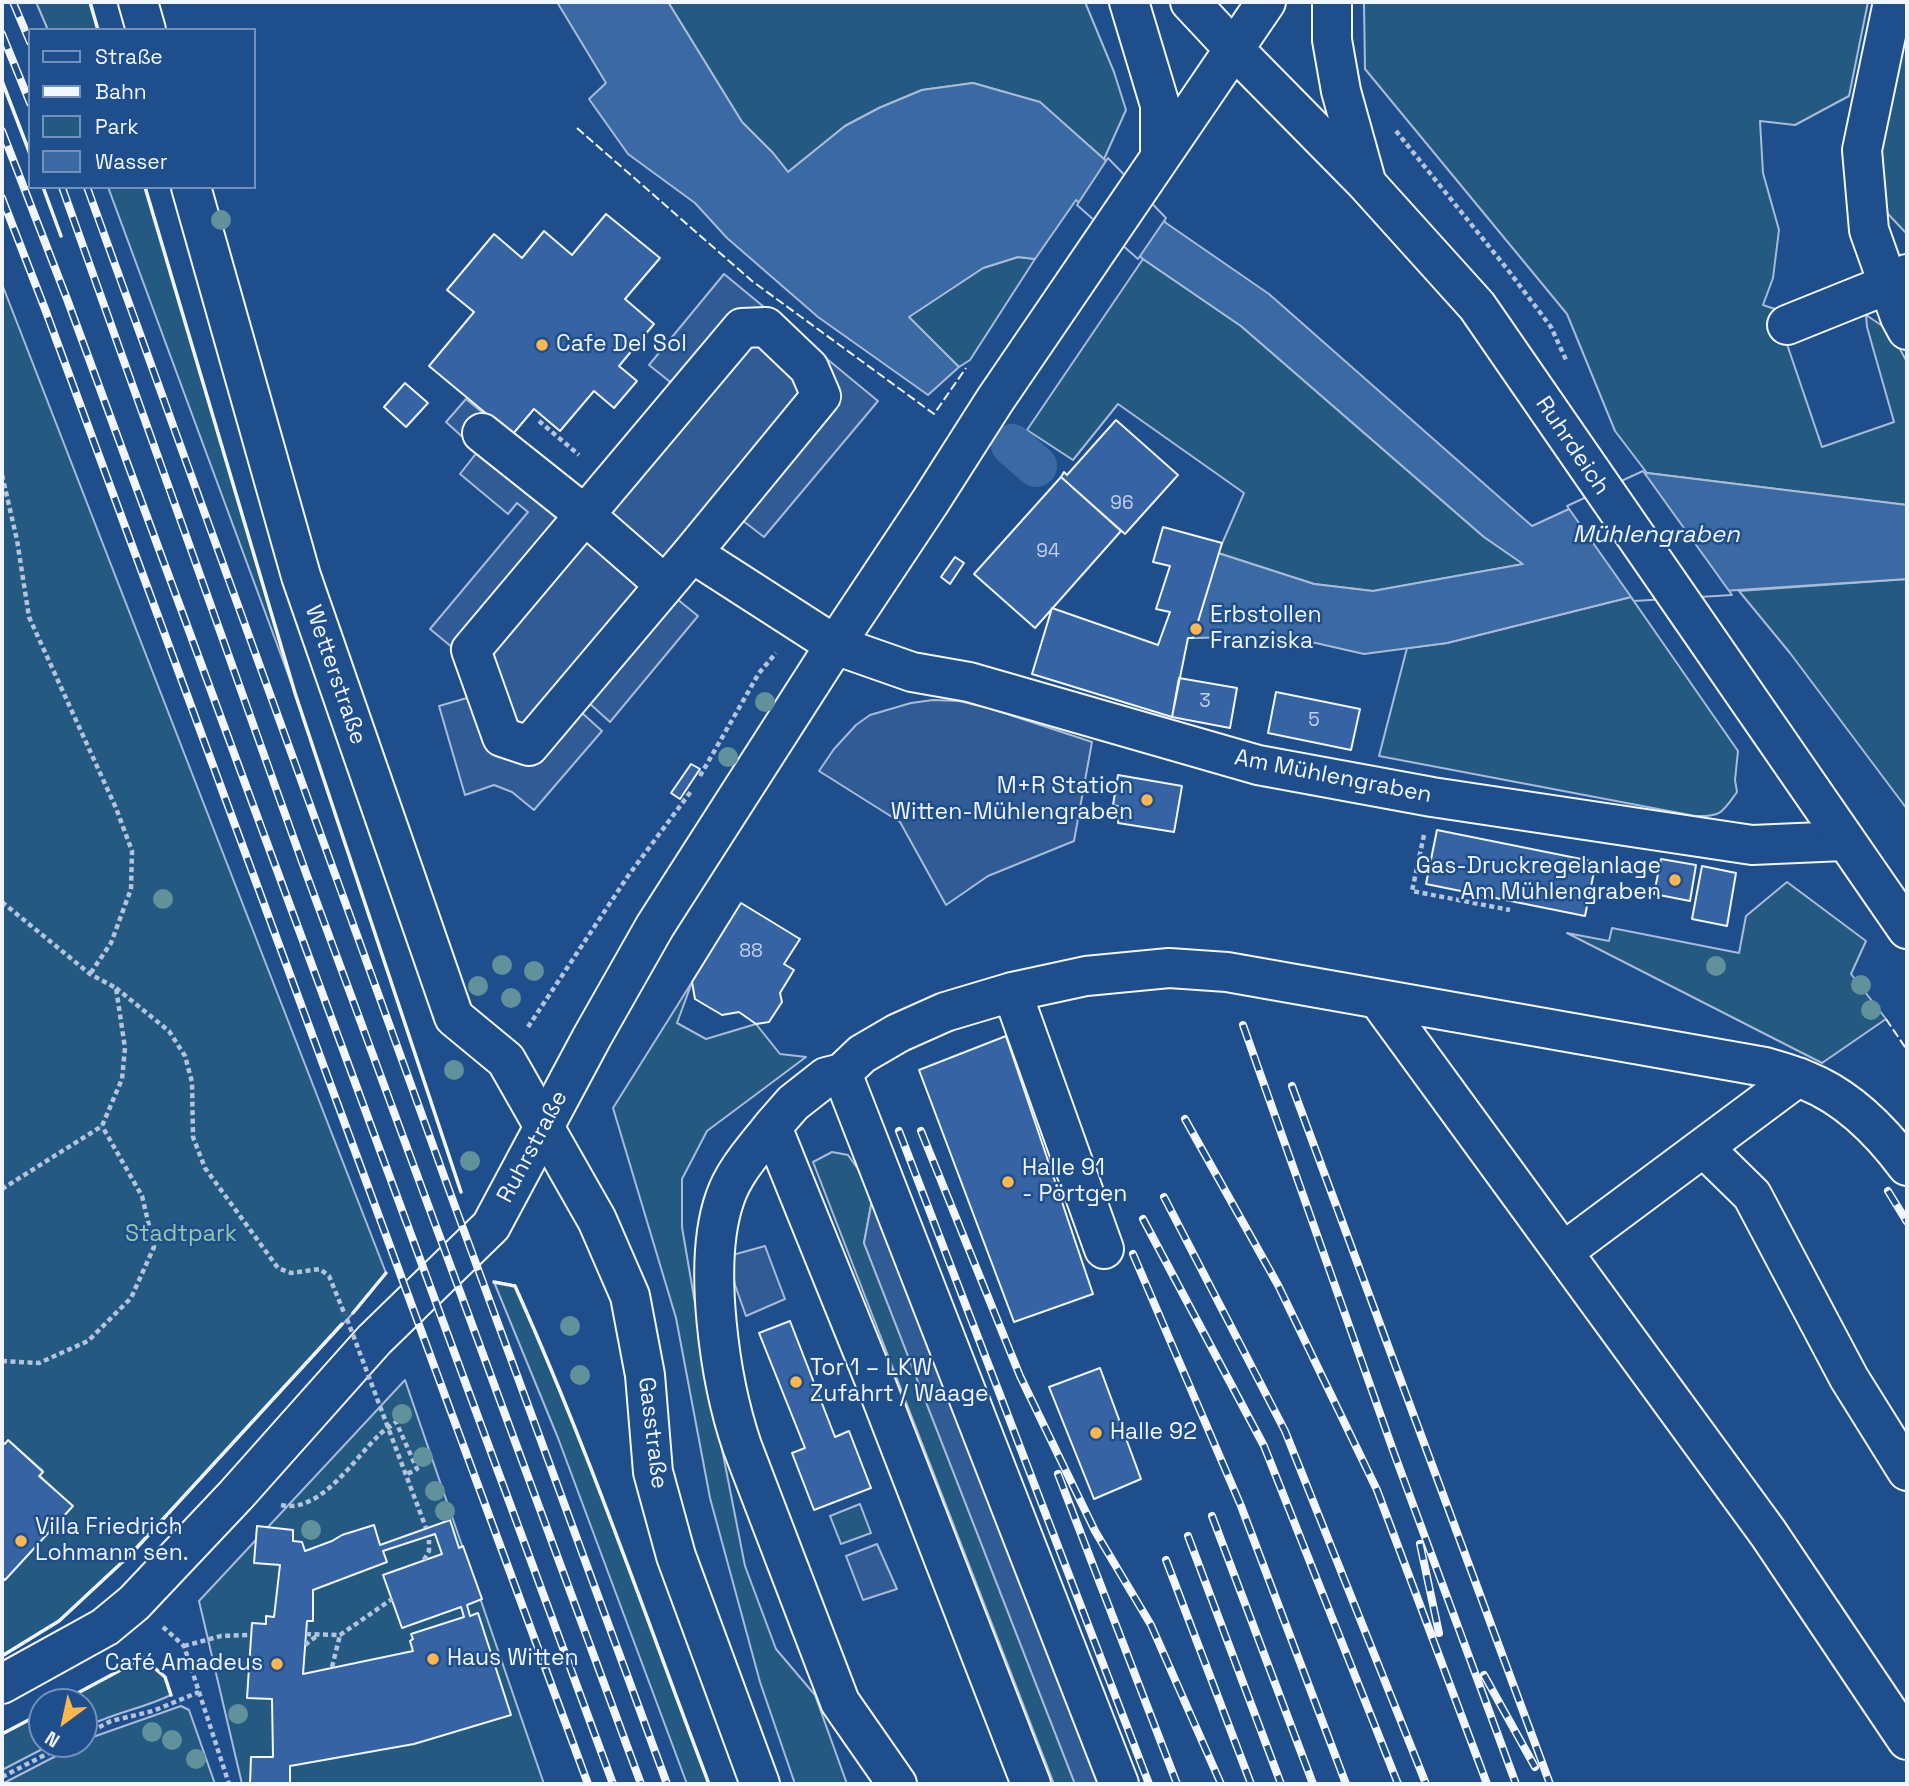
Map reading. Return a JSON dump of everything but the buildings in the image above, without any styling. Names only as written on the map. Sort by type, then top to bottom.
[{"type":"main road","points":[[138,2],[145,28]]},
{"type":"main road","points":[[1129,2],[1160,105],[1153,167]]},
{"type":"main road","name":"Ruhrdeich","points":[[1190,2],[1366,183],[1477,306],[1907,929]]},
{"type":"main road","name":"Ruhrstraße","points":[[2,1684],[105,1627],[134,1603],[236,1494],[361,1329],[491,1226],[592,1037],[656,926],[995,400],[1266,2]]},
{"type":"main road","points":[[1332,2],[1332,40],[1341,91],[1366,183]]},
{"type":"main road","points":[[1893,2],[1862,150],[1869,230],[1898,279],[1900,317],[1907,330]]},
{"type":"main road","name":"Wetterstraße","points":[[192,189],[301,576],[454,1017],[506,1060],[544,1129]]},
{"type":"main road","points":[[1787,326],[1898,279]]},
{"type":"main road","points":[[766,327],[810,368],[821,396],[692,554],[529,746],[502,737],[471,650],[585,515],[742,328],[766,327]]},
{"type":"main road","points":[[482,433],[585,515],[665,585]]},
{"type":"main road","name":"Am Mühlengraben","points":[[692,554],[835,645],[912,672],[969,682],[1258,765],[1432,797],[1752,845],[1844,841]]},
{"type":"main road","points":[[897,1784],[841,1702],[742,1446],[720,1343],[714,1281],[718,1225],[725,1196],[745,1161],[793,1103],[826,1077],[842,1073],[862,1054],[898,1033],[945,1012],[1012,992],[1086,976],[1168,968],[1227,972],[1765,1067],[1798,1077],[1836,1095],[1867,1119],[1907,1166]]},
{"type":"main road","points":[[1012,992],[1104,1249]]},
{"type":"main road","points":[[1378,999],[1768,1533],[1907,1740]]},
{"type":"main road","points":[[842,1073],[1119,1784]]},
{"type":"main road","points":[[1563,1252],[1798,1077]]},
{"type":"main road","points":[[772,1127],[1031,1784]]},
{"type":"main road","name":"Gasstraße","points":[[544,1129],[597,1220],[630,1296],[645,1375],[653,1472],[676,1556],[760,1784]]},
{"type":"main road","points":[[1704,1147],[1752,1195],[1849,1378],[1907,1471]]},
{"type":"path","name":"Ruhrdeich","points":[[1390,124],[1551,327],[1568,364]]},
{"type":"path","points":[[539,421],[611,483]]},
{"type":"path","points":[[2,475],[17,540],[29,617],[116,807],[132,851],[131,889],[111,943],[90,974]]},
{"type":"path","points":[[1432,797],[1412,891],[1510,910]]},
{"type":"path","points":[[2,902],[90,974],[116,988],[169,1031],[186,1056],[192,1082],[193,1137],[205,1168],[278,1268],[291,1273],[320,1269],[329,1276],[361,1329],[426,1528]]},
{"type":"path","points":[[2,1189],[102,1126],[122,1079],[125,1048],[116,988]]},
{"type":"path","points":[[2,1361],[39,1363],[88,1341],[131,1298],[154,1247],[142,1196],[102,1126]]},
{"type":"path","points":[[236,1494],[294,1508],[318,1496],[364,1453],[378,1435],[396,1422],[418,1469],[407,1474]]},
{"type":"path","points":[[424,1560],[429,1551],[429,1540]]},
{"type":"path","points":[[306,1634],[340,1634],[392,1599]]},
{"type":"path","points":[[134,1603],[184,1646],[229,1784]]},
{"type":"path","points":[[305,1645],[319,1634]]},
{"type":"path","points":[[332,1668],[340,1634]]},
{"type":"path","points":[[184,1646],[221,1636],[248,1635]]},
{"type":"path","points":[[98,1728],[111,1721],[153,1711],[199,1692]]},
{"type":"path","points":[[2,1777],[39,1758]]},
{"type":"green space","points":[[36,2],[90,2],[97,28],[47,28]]},
{"type":"green space","points":[[668,2],[1085,2],[1114,72],[1126,110],[1104,159],[1039,102],[973,83],[922,90],[845,126],[788,172],[742,122]]},
{"type":"green space","points":[[1366,2],[1868,2],[1849,96],[1795,125],[1760,121],[1763,173],[1779,230],[1773,278],[1763,305],[1775,309],[1822,447],[1894,422],[1866,315],[1890,331],[1907,362],[1907,505],[1647,473],[1615,431],[1567,314],[1365,69]]},
{"type":"green space","points":[[1907,31],[1907,234],[1888,214],[1876,170],[1887,106]]},
{"type":"green space","points":[[109,189],[146,189],[295,693]]},
{"type":"green space","points":[[1018,257],[1035,259],[970,360],[959,367],[908,317],[983,268]]},
{"type":"green space","points":[[1143,259],[1241,326],[1484,537],[1524,564],[1373,591],[1314,584],[1218,553],[1244,493],[1118,404],[1073,460],[1027,430]]},
{"type":"green space","name":"Stadtpark","points":[[2,284],[386,1273],[353,1313],[131,1554],[59,1621],[2,1656],[2,1582],[72,1506],[40,1476],[43,1471],[9,1441],[5,1444],[2,1442]]},
{"type":"green space","points":[[1907,579],[1907,809],[1790,653],[1739,591]]},
{"type":"green space","points":[[1631,597],[1738,751],[1735,780],[1737,792],[1720,812],[1710,816],[1695,816],[1379,756],[1407,648],[1447,643]]},
{"type":"green space","points":[[1787,882],[1866,941],[1851,974],[1886,1019],[1822,1063],[1567,933],[1609,941],[1612,928],[1739,953],[1746,916]]},
{"type":"green space","points":[[692,982],[677,1023],[706,1039],[756,1024],[780,1054],[806,1057],[707,1131],[682,1179],[682,1227],[706,1368],[745,1566],[776,1649],[815,1695],[847,1784],[795,1784],[760,1682],[710,1498],[676,1318],[613,1108]]},
{"type":"green space","points":[[832,1152],[848,1155],[858,1169],[872,1200],[864,1243],[1075,1784],[1054,1784],[813,1162]]},
{"type":"green space","points":[[494,1282],[515,1286],[542,1347],[592,1471],[709,1784],[687,1784],[558,1438]]},
{"type":"green space","points":[[405,1380],[544,1784],[242,1784],[199,1601]]},
{"type":"green space","points":[[860,1504],[871,1533],[841,1544],[830,1516]]},
{"type":"green space","points":[[143,1658],[165,1677],[171,1695],[98,1721],[98,1688],[87,1688]]},
{"type":"green space","points":[[181,1706],[189,1710],[215,1784],[2,1784],[52,1758],[98,1758],[98,1735]]},
{"type":"green space","points":[[28,1720],[28,1756],[2,1770],[2,1734]]},
{"type":"shaded area","points":[[724,274],[878,401],[764,537],[742,520],[677,599],[698,616],[610,722],[589,703],[581,712],[602,731],[534,810],[512,792],[494,785],[465,795],[439,706],[467,698],[453,648],[430,629],[528,512],[517,503],[508,514],[460,474],[478,451],[446,422],[466,399],[582,494],[674,385],[649,365]]},
{"type":"shaded area","points":[[959,701],[989,708],[1092,742],[1074,841],[988,876],[946,905],[900,822],[819,771],[834,749],[856,725],[870,715],[911,703]]},
{"type":"shaded area","points":[[872,1200],[1100,1784],[1075,1784],[864,1243]]},
{"type":"shaded area","points":[[765,1246],[785,1299],[746,1316],[735,1285],[729,1256]]},
{"type":"shaded area","points":[[877,1544],[897,1589],[863,1600],[846,1556]]},
{"type":"water","name":"Mühlengraben","points":[[557,2],[668,2],[742,122],[788,172],[845,126],[922,90],[973,83],[1040,102],[1104,159],[1166,223],[1269,294],[1532,526],[1647,473],[1907,505],[1907,579],[1631,597],[1447,643],[1364,654],[1285,636],[1193,638],[1218,553],[1314,584],[1373,591],[1523,564],[1484,537],[1241,326],[1143,259],[1076,200],[1035,259],[1018,257],[983,268],[909,317],[959,367],[928,395],[818,317],[727,238],[695,203],[628,154],[589,99],[606,83]]},
{"type":"pier","points":[[1108,158],[1166,218],[1138,259],[1077,205]]},
{"type":"pier","points":[[1643,471],[1732,595],[1634,601],[1567,506]]},
{"type":"waterway","points":[[1012,445],[1036,466]]},
{"type":"railway","points":[[13,2],[28,37]]},
{"type":"railway","points":[[2,34],[28,98]]},
{"type":"railway","points":[[2,131],[67,299],[613,1784]]},
{"type":"railway","points":[[63,189],[306,873],[641,1784]]},
{"type":"railway","points":[[88,189],[449,1190],[667,1784]]},
{"type":"railway","points":[[2,198],[588,1784]]},
{"type":"railway","points":[[1243,1025],[1394,1453],[1516,1784]]},
{"type":"railway","points":[[1292,1086],[1550,1784]]},
{"type":"railway","points":[[1185,1119],[1278,1285],[1377,1490],[1487,1784]]},
{"type":"railway","points":[[899,1131],[1149,1784]]},
{"type":"railway","points":[[921,1131],[1020,1376],[1095,1531],[1151,1625],[1221,1784]]},
{"type":"railway","points":[[1888,1191],[1907,1222]]},
{"type":"railway","points":[[1164,1197],[1285,1431],[1426,1784]]},
{"type":"railway","points":[[1143,1219],[1264,1446],[1398,1784]]},
{"type":"railway","points":[[1133,1254],[1241,1506],[1346,1784]]},
{"type":"railway","points":[[1058,1474],[1177,1784]]},
{"type":"railway","points":[[1212,1516],[1313,1784]]},
{"type":"railway","points":[[1188,1536],[1281,1784]]},
{"type":"railway","points":[[1420,1544],[1439,1633]]},
{"type":"railway","points":[[1166,1560],[1251,1784]]},
{"type":"railway","points":[[1484,1675],[1535,1767]]},
{"type":"fence","points":[[577,128],[752,281],[934,414],[966,368]]},
{"type":"fence","points":[[1886,1019],[1907,1050]]},
{"type":"wall","points":[[90,2],[97,28]]},
{"type":"wall","points":[[2,81],[28,149]]},
{"type":"wall","points":[[44,189],[61,236]]},
{"type":"wall","points":[[146,189],[295,693],[461,1192]]},
{"type":"wall","points":[[353,1313],[386,1273]]},
{"type":"wall","points":[[494,1282],[515,1286],[542,1347],[592,1471],[709,1784]]},
{"type":"wall","points":[[2,1656],[59,1621],[131,1554],[342,1324]]},
{"type":"wall","points":[[87,1688],[143,1658],[165,1677],[171,1695]]},
{"type":"wall","points":[[2,1734],[28,1720]]},
{"type":"place","name":"Cafe Del Sol","points":[[542,345]]},
{"type":"place","name":"Erbstollen Franziska","points":[[1196,629]]},
{"type":"place","name":"M+R Station Witten-Mühlengraben","points":[[1147,800]]},
{"type":"place","name":"Gas-Druckregelanlage Am Mühlengraben","points":[[1675,880]]},
{"type":"place","name":"Halle 91 - Pörtgen","points":[[1008,1182]]},
{"type":"place","name":"Tor 1 – LKW Zufahrt / Waage","points":[[796,1382]]},
{"type":"place","name":"Halle 92","points":[[1096,1433]]},
{"type":"place","name":"Villa Friedrich Lohmann sen.","points":[[21,1541]]},
{"type":"place","name":"Haus Witten","points":[[433,1659]]},
{"type":"place","name":"Café Amadeus","points":[[277,1664]]}]
